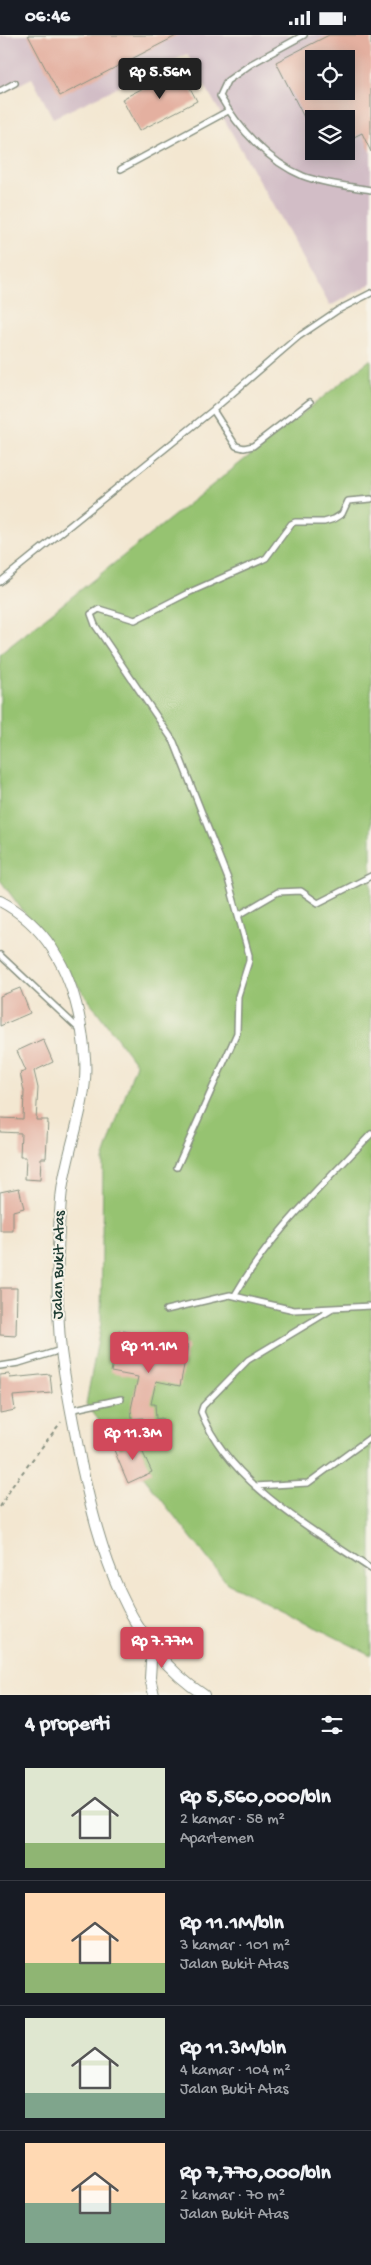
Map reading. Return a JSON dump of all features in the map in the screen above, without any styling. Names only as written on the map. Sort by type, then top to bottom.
[{"type":"street","name":"Jalan Bukit Atas","points":[[0,901],[26,917],[45,936],[69,982],[83,1033],[85,1061],[82,1098],[69,1151],[61,1198],[59,1315],[61,1350],[70,1410],[99,1539],[109,1569],[129,1611],[152,1645],[174,1669],[204,1695]]},
{"type":"street","points":[[152,1645],[150,1678],[154,1695]]},
{"type":"lane","points":[[304,35],[251,64],[227,81],[220,96],[228,111],[244,130],[279,162],[303,176],[371,190]]},
{"type":"lane","points":[[0,91],[15,83]]},
{"type":"lane","points":[[121,169],[228,111]]},
{"type":"lane","points":[[0,582],[213,410],[298,337],[338,310],[371,293]]},
{"type":"lane","points":[[213,410],[236,446],[244,448],[253,446],[310,403]]},
{"type":"lane","points":[[177,1167],[237,1033],[238,996],[249,961],[239,915],[228,879],[174,742],[94,625],[91,614],[99,609],[130,620],[140,618],[190,591],[266,558],[291,524],[300,521],[324,522],[338,517],[348,501],[371,499]]},
{"type":"lane","points":[[239,915],[273,893],[297,890],[318,903],[371,876]]},
{"type":"lane","points":[[0,955],[83,1033]]},
{"type":"lane","points":[[235,1295],[266,1250],[371,1135]]},
{"type":"lane","points":[[166,1310],[218,1297],[235,1295],[294,1310],[371,1307]]},
{"type":"lane","points":[[331,1310],[248,1360],[201,1409],[204,1420],[226,1453],[255,1487],[277,1505],[371,1569]]},
{"type":"lane","points":[[0,1366],[19,1363],[61,1350]]},
{"type":"lane","points":[[70,1410],[121,1399]]},
{"type":"lane","points":[[255,1487],[308,1483],[371,1437]]},
{"type":"path","points":[[0,1507],[13,1485],[70,1410]]},
{"type":"shaded area","points":[[0,35],[371,35],[371,284],[330,306],[187,54],[53,118],[32,78],[0,94]]},
{"type":"green space","points":[[371,359],[371,1655],[227,1583],[86,1404],[101,1323],[103,1160],[136,1064],[0,880],[0,654]]},
{"type":"building","points":[[28,35],[178,35],[60,96]]},
{"type":"building","points":[[329,35],[371,35],[371,152],[362,133],[355,136],[355,110],[305,110],[305,119],[276,62]]},
{"type":"building","points":[[180,69],[197,101],[139,131],[122,99]]},
{"type":"building","points":[[20,988],[30,1013],[0,1026],[0,996]]},
{"type":"building","points":[[43,1039],[53,1062],[34,1071],[38,1088],[36,1120],[48,1120],[46,1158],[41,1158],[40,1180],[25,1179],[26,1157],[20,1157],[21,1133],[0,1132],[0,1118],[23,1119],[24,1091],[20,1073],[26,1071],[17,1051]]},
{"type":"building","points":[[19,1188],[24,1208],[13,1211],[13,1231],[0,1231],[0,1192]]},
{"type":"building","points":[[0,1288],[17,1288],[16,1336],[0,1335]]},
{"type":"building","points":[[119,1330],[188,1345],[180,1386],[156,1381],[151,1404],[155,1404],[156,1419],[162,1418],[167,1439],[149,1443],[143,1418],[132,1419],[131,1409],[138,1377],[111,1372]]},
{"type":"building","points":[[9,1374],[10,1378],[50,1374],[52,1393],[13,1396],[15,1410],[0,1413],[0,1375]]},
{"type":"building","points":[[137,1440],[152,1472],[128,1483],[114,1450]]}]
